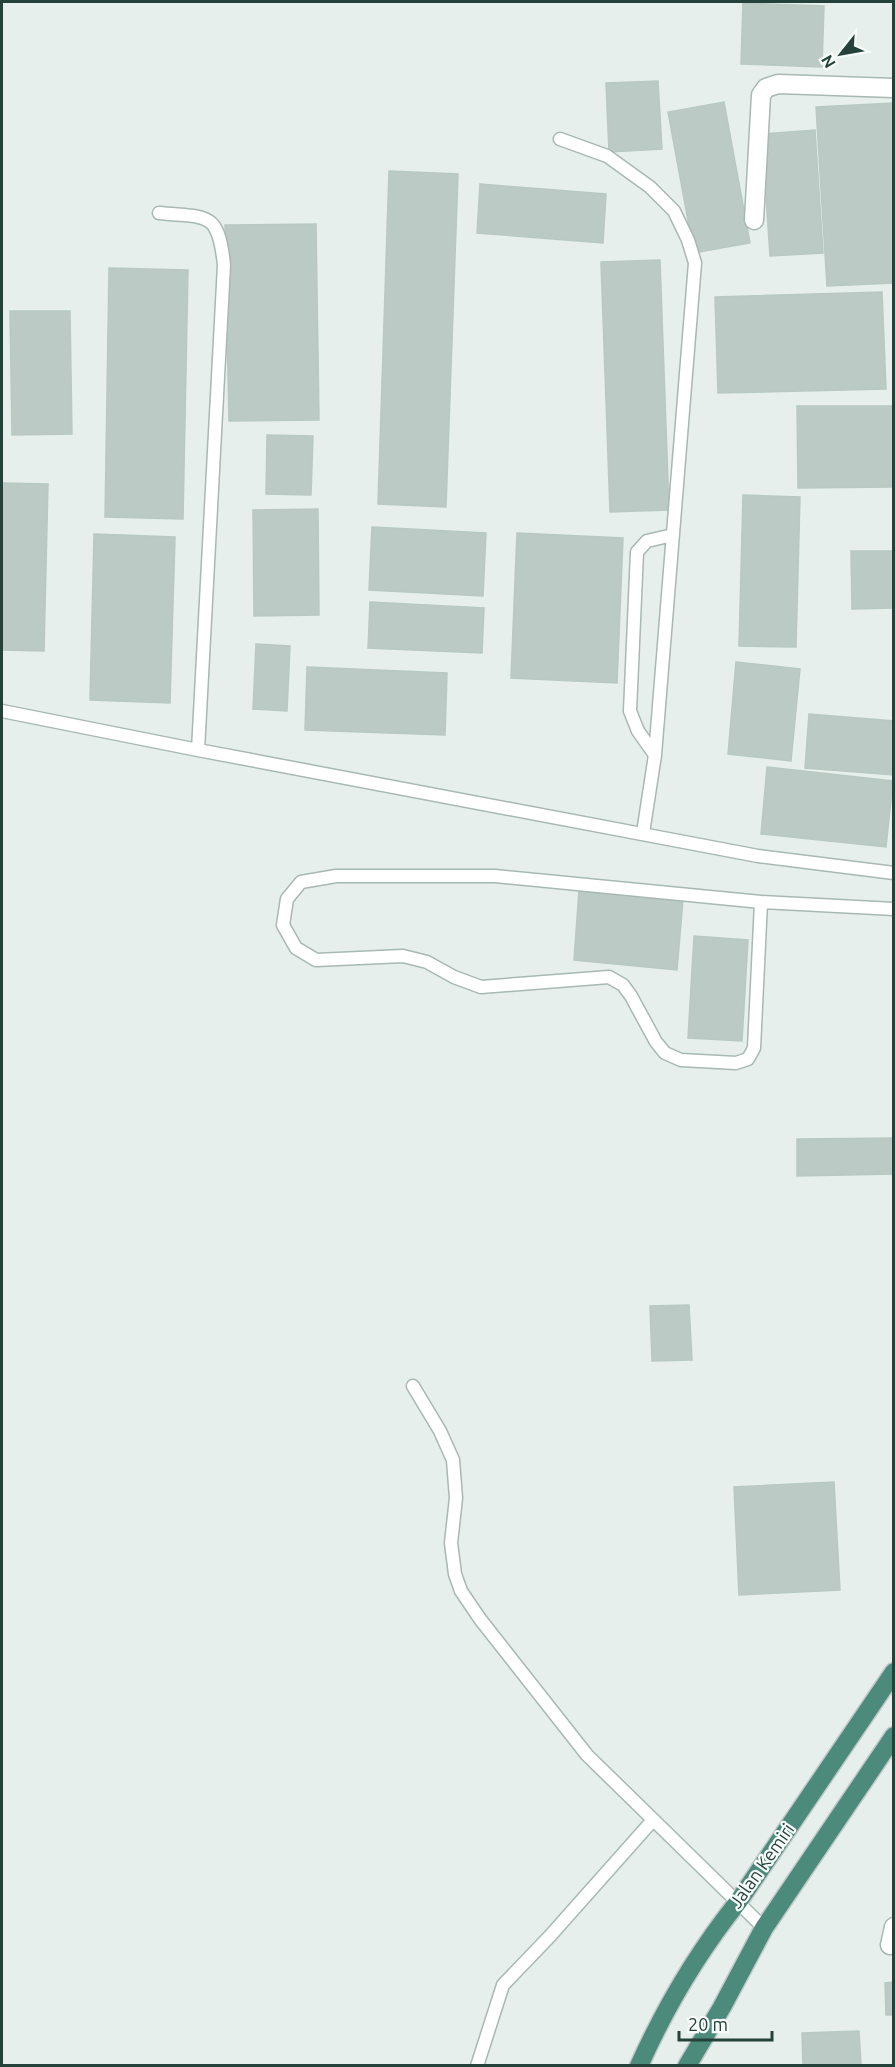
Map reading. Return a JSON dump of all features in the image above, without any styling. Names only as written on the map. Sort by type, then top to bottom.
[{"type":"highway","name":"Jalan Kemiri","points":[[639,2066],[654,2031],[710,1937],[738,1902],[894,1672]]},
{"type":"highway","name":"Jalan Kemiri","points":[[687,2066],[722,2007],[764,1928],[894,1736]]},
{"type":"street","points":[[754,220],[761,95],[766,88],[778,84],[894,88]]},
{"type":"lane","points":[[560,139],[607,156],[650,187],[674,211],[688,240],[695,263],[655,755],[643,833]]},
{"type":"lane","points":[[159,213],[207,218],[215,226],[221,238],[224,265],[198,750]]},
{"type":"lane","points":[[655,755],[638,731],[630,711],[637,552],[647,541],[673,535]]},
{"type":"lane","points":[[2,711],[758,856],[894,873]]},
{"type":"lane","points":[[761,902],[754,1048],[748,1059],[736,1063],[681,1060],[665,1053],[627,990],[609,977],[481,987],[454,977],[427,962],[403,956],[316,960],[296,948],[284,926],[287,899],[301,882],[336,876],[495,876],[761,902],[894,909]]},
{"type":"lane","points":[[413,1386],[440,1431],[453,1460],[456,1498],[451,1543],[455,1574],[461,1591],[480,1619],[587,1755],[764,1928]]},
{"type":"lane","points":[[477,2066],[503,1985],[550,1936],[653,1820]]},
{"type":"building","points":[[743,3],[824,6],[822,67],[741,64]]},
{"type":"building","points":[[658,81],[662,149],[609,152],[606,83]]},
{"type":"building","points":[[724,102],[750,243],[694,253],[668,112]]},
{"type":"building","points":[[894,103],[894,283],[827,286],[816,107]]},
{"type":"building","points":[[815,130],[823,253],[770,256],[762,134]]},
{"type":"building","points":[[389,171],[458,174],[446,507],[378,504]]},
{"type":"building","points":[[480,184],[606,194],[603,243],[477,233]]},
{"type":"building","points":[[316,224],[319,420],[229,421],[225,225]]},
{"type":"building","points":[[660,260],[669,510],[610,512],[601,262]]},
{"type":"building","points":[[109,268],[188,270],[183,519],[105,517]]},
{"type":"building","points":[[882,292],[886,389],[718,393],[715,297]]},
{"type":"building","points":[[10,311],[70,311],[72,434],[12,435]]},
{"type":"building","points":[[797,406],[894,406],[894,487],[798,488]]},
{"type":"building","points":[[267,435],[313,436],[311,495],[266,494]]},
{"type":"building","points":[[2,483],[48,484],[44,651],[2,650]]},
{"type":"building","points":[[743,495],[800,497],[796,647],[739,646]]},
{"type":"building","points":[[318,509],[319,615],[254,616],[253,510]]},
{"type":"building","points":[[372,527],[486,533],[483,596],[369,590]]},
{"type":"building","points":[[517,533],[623,538],[617,683],[511,678]]},
{"type":"building","points":[[94,534],[175,537],[170,703],[90,700]]},
{"type":"building","points":[[851,551],[894,551],[894,608],[852,609]]},
{"type":"building","points":[[370,602],[484,608],[482,653],[368,648]]},
{"type":"building","points":[[256,644],[290,646],[287,711],[253,709]]},
{"type":"building","points":[[736,662],[800,669],[791,761],[728,754]]},
{"type":"building","points":[[307,667],[447,673],[445,735],[305,730]]},
{"type":"building","points":[[809,714],[894,721],[894,775],[805,768]]},
{"type":"building","points":[[767,767],[893,781],[886,847],[761,834]]},
{"type":"building","points":[[579,890],[683,900],[677,970],[574,960]]},
{"type":"building","points":[[694,936],[748,940],[742,1041],[688,1038]]},
{"type":"building","points":[[894,1138],[894,1174],[797,1176],[797,1139]]},
{"type":"building","points":[[689,1305],[692,1360],[652,1361],[650,1306]]},
{"type":"building","points":[[834,1482],[840,1590],[739,1595],[734,1487]]},
{"type":"building","points":[[894,1982],[894,2015],[886,2015],[885,1983]]},
{"type":"building","points":[[859,2031],[861,2066],[803,2066],[802,2033]]}]
